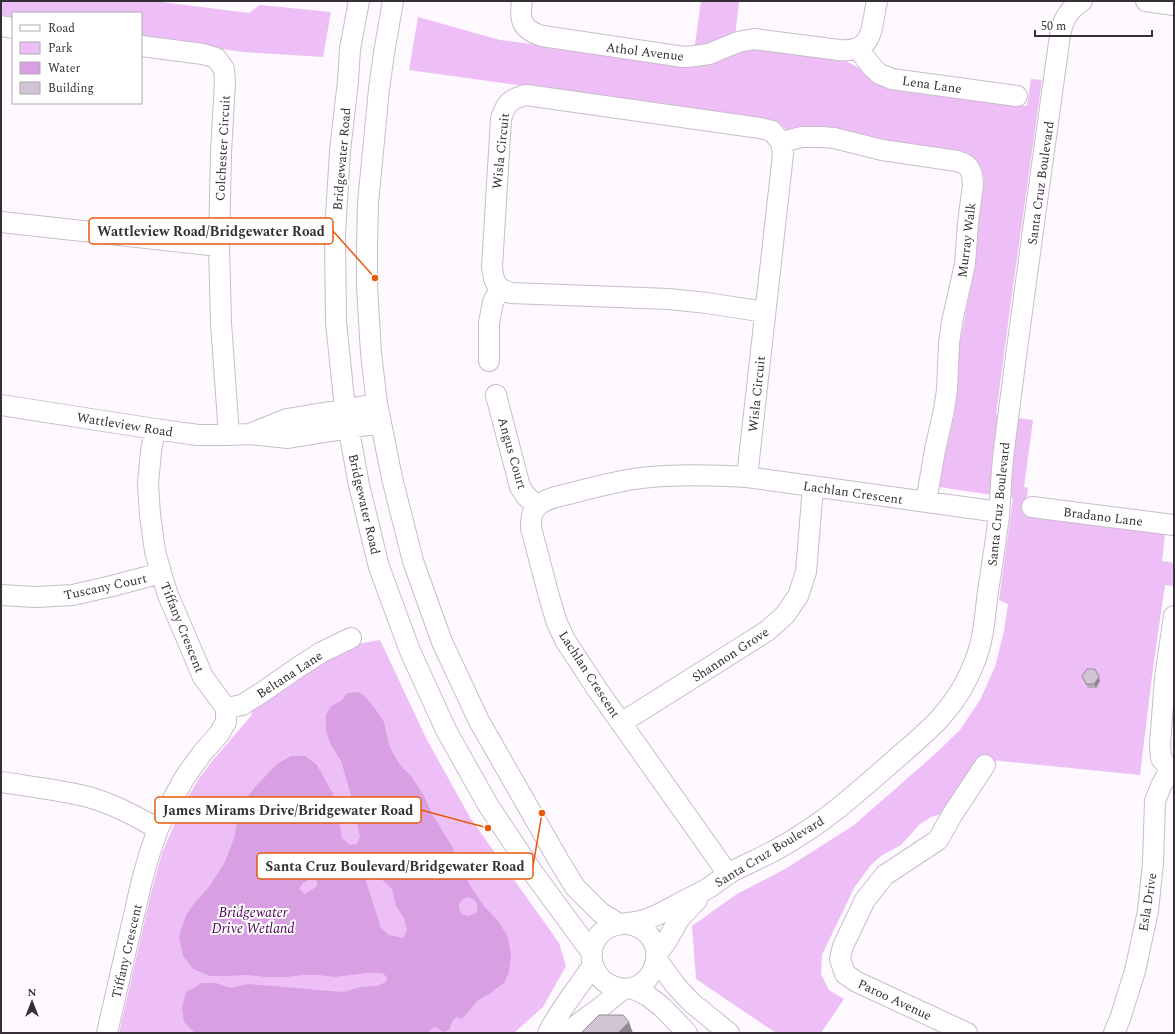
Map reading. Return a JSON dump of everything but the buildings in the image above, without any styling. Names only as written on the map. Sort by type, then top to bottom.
[{"type":"street","name":"Athol Avenue","points":[[522,1],[522,21],[526,28],[532,33],[542,36],[662,54],[684,57],[709,54],[738,42],[754,39],[849,51],[858,49]]},
{"type":"street","points":[[858,49],[866,43],[870,37],[877,1]]},
{"type":"street","name":"Santa Cruz Boulevard","points":[[623,924],[647,919],[673,907],[708,888],[728,874],[773,851],[811,828],[841,806],[917,740],[942,716],[962,688],[976,660],[984,630],[999,512],[1003,457],[1013,376],[1060,35],[1065,18],[1069,11],[1082,1]]},
{"type":"street","points":[[1146,1],[1174,5]]},
{"type":"street","name":"Bridgewater Road","points":[[358,8],[350,49],[340,151],[335,234],[336,322],[347,419],[358,485],[379,567],[410,650],[446,730],[488,804],[592,959]]},
{"type":"street","points":[[391,10],[384,53],[368,203],[368,320],[376,404],[382,423],[392,478],[413,561],[442,642],[479,721],[555,855],[575,887],[601,913],[623,924],[637,926],[647,933],[654,942],[657,957],[676,986],[692,1004],[729,1033]]},
{"type":"street","points":[[1,26],[12,28]]},
{"type":"street","name":"Colchester Circuit","points":[[142,46],[203,54],[216,58],[224,69],[225,82],[220,152],[220,323],[229,436]]},
{"type":"street","name":"Lena Lane","points":[[858,49],[873,68],[880,74],[892,79],[1017,96]]},
{"type":"street","name":"Wisla Circuit","points":[[500,289],[493,279],[492,267],[501,119],[505,107],[514,98],[526,95],[760,128],[772,131],[781,142],[783,154],[747,477]]},
{"type":"street","name":"Murray Walk","points":[[781,142],[802,137],[822,136],[834,138],[882,150],[958,161],[965,164],[969,168],[972,175],[973,185],[968,222],[965,264],[952,322],[949,342],[947,390],[944,410],[934,450],[926,502]]},
{"type":"street","points":[[1,222],[219,246]]},
{"type":"street","points":[[489,361],[489,323],[493,302],[500,289],[511,293],[670,299],[765,312]]},
{"type":"street","name":"Angus Court","points":[[496,395],[520,487],[526,496],[537,506]]},
{"type":"street","name":"Wattleview Road","points":[[1,405],[198,435],[229,436],[250,434],[288,438],[347,419],[376,404]]},
{"type":"street","name":"Wattleview Road","points":[[347,419],[382,423]]},
{"type":"street","name":"Tiffany Crescent","points":[[107,1033],[142,880],[158,829],[185,777],[203,752],[219,734],[226,722],[226,708],[203,677],[168,595],[155,550],[150,515],[149,492],[151,451],[155,429]]},
{"type":"street","name":"Lachlan Crescent","points":[[728,874],[621,723],[565,640],[557,623],[550,600],[531,528],[533,511],[537,506],[550,499],[598,486],[641,478],[720,475],[747,477],[999,512]]},
{"type":"street","name":"Shannon Grove","points":[[621,723],[767,631],[784,615],[798,596],[806,572],[813,487]]},
{"type":"street","name":"Bradano Lane","points":[[1032,507],[1174,525]]},
{"type":"street","name":"Tuscany Court","points":[[1,595],[36,597],[73,595],[161,573]]},
{"type":"street","points":[[1172,771],[1161,758],[1160,744],[1165,678],[1174,616]]},
{"type":"street","name":"Beltana Lane","points":[[226,708],[242,705],[322,652],[351,638]]},
{"type":"street","name":"Paroo Avenue","points":[[967,1033],[857,982],[845,974],[840,959],[843,946],[865,900],[885,875],[938,840],[952,815],[985,765]]},
{"type":"street","name":"Esla Drive","points":[[1114,1033],[1135,971],[1148,910],[1153,863],[1155,801],[1161,786],[1172,771]]},
{"type":"street","points":[[1,782],[80,795],[108,804],[134,815],[158,829]]},
{"type":"street","name":"Santa Cruz Boulevard","points":[[657,957],[679,919],[708,888]]},
{"type":"street","points":[[548,1033],[556,1017],[582,982],[592,959],[594,943],[600,934],[609,927],[623,924]]},
{"type":"street","points":[[566,1033],[628,988],[641,984],[649,978],[654,969],[657,957]]},
{"type":"street","points":[[592,959],[597,974],[604,982],[613,987],[628,988],[648,996],[662,1007],[675,1029]]},
{"type":"green space","points":[[1,1],[154,1],[249,13],[260,5],[331,12],[323,57],[243,52],[142,38],[142,12],[12,12],[12,19],[1,18]]},
{"type":"green space","points":[[701,1],[739,1],[733,55],[748,50],[764,50],[844,60],[892,88],[1027,106],[1031,79],[1042,80],[996,415],[1033,420],[1024,487],[1028,488],[1025,510],[1165,534],[1162,561],[1174,563],[1174,586],[1165,585],[1140,775],[981,759],[945,813],[931,817],[920,824],[901,845],[881,856],[870,866],[854,888],[822,955],[821,974],[829,990],[844,999],[821,1033],[776,1033],[696,979],[692,926],[737,894],[785,869],[854,825],[934,755],[960,730],[980,700],[995,667],[1004,631],[1008,604],[999,600],[1013,498],[939,487],[955,411],[959,369],[959,347],[975,265],[984,180],[982,170],[977,160],[967,153],[959,150],[896,142],[835,128],[813,127],[787,130],[771,120],[409,70],[418,17],[500,40],[692,66]]},
{"type":"green space","points":[[380,640],[427,740],[471,819],[559,943],[566,966],[543,1007],[514,1033],[119,1033],[151,893],[162,853],[181,809],[198,780],[213,760],[251,716],[253,708],[317,665],[358,644]]},
{"type":"water","name":"Bridgewater Drive Wetland","points":[[358,692],[365,696],[384,722],[389,745],[394,755],[401,766],[412,777],[424,796],[432,814],[453,848],[456,860],[471,887],[484,906],[499,922],[508,937],[511,955],[509,972],[504,983],[478,1000],[462,1019],[457,1017],[453,1020],[449,1030],[443,1032],[435,1027],[430,1030],[430,1033],[195,1033],[184,1022],[182,1008],[186,992],[202,983],[216,983],[230,988],[248,984],[343,992],[361,987],[377,986],[386,982],[387,977],[382,973],[334,977],[319,975],[286,977],[246,975],[210,976],[193,969],[183,956],[179,936],[186,915],[209,887],[225,862],[234,838],[238,818],[244,802],[255,787],[277,764],[291,756],[305,756],[317,765],[333,794],[342,838],[350,845],[357,844],[360,837],[353,802],[341,761],[331,745],[326,731],[326,715],[331,706],[342,700],[347,693]],"holes":[[[377,875],[392,889],[396,906],[404,918],[407,930],[403,938],[389,935],[381,928],[365,878]],[[310,879],[316,880],[318,885],[305,894],[299,889],[303,883]],[[468,897],[473,899],[478,907],[476,913],[469,916],[462,914],[459,909],[459,904],[462,900]]]},
{"type":"place","name":"Wattleview Road/Bridgewater Road","points":[[375,278]]},
{"type":"place","name":"Santa Cruz Boulevard/Bridgewater Road","points":[[542,813]]},
{"type":"place","name":"James Mirams Drive/Bridgewater Road","points":[[488,828]]}]
